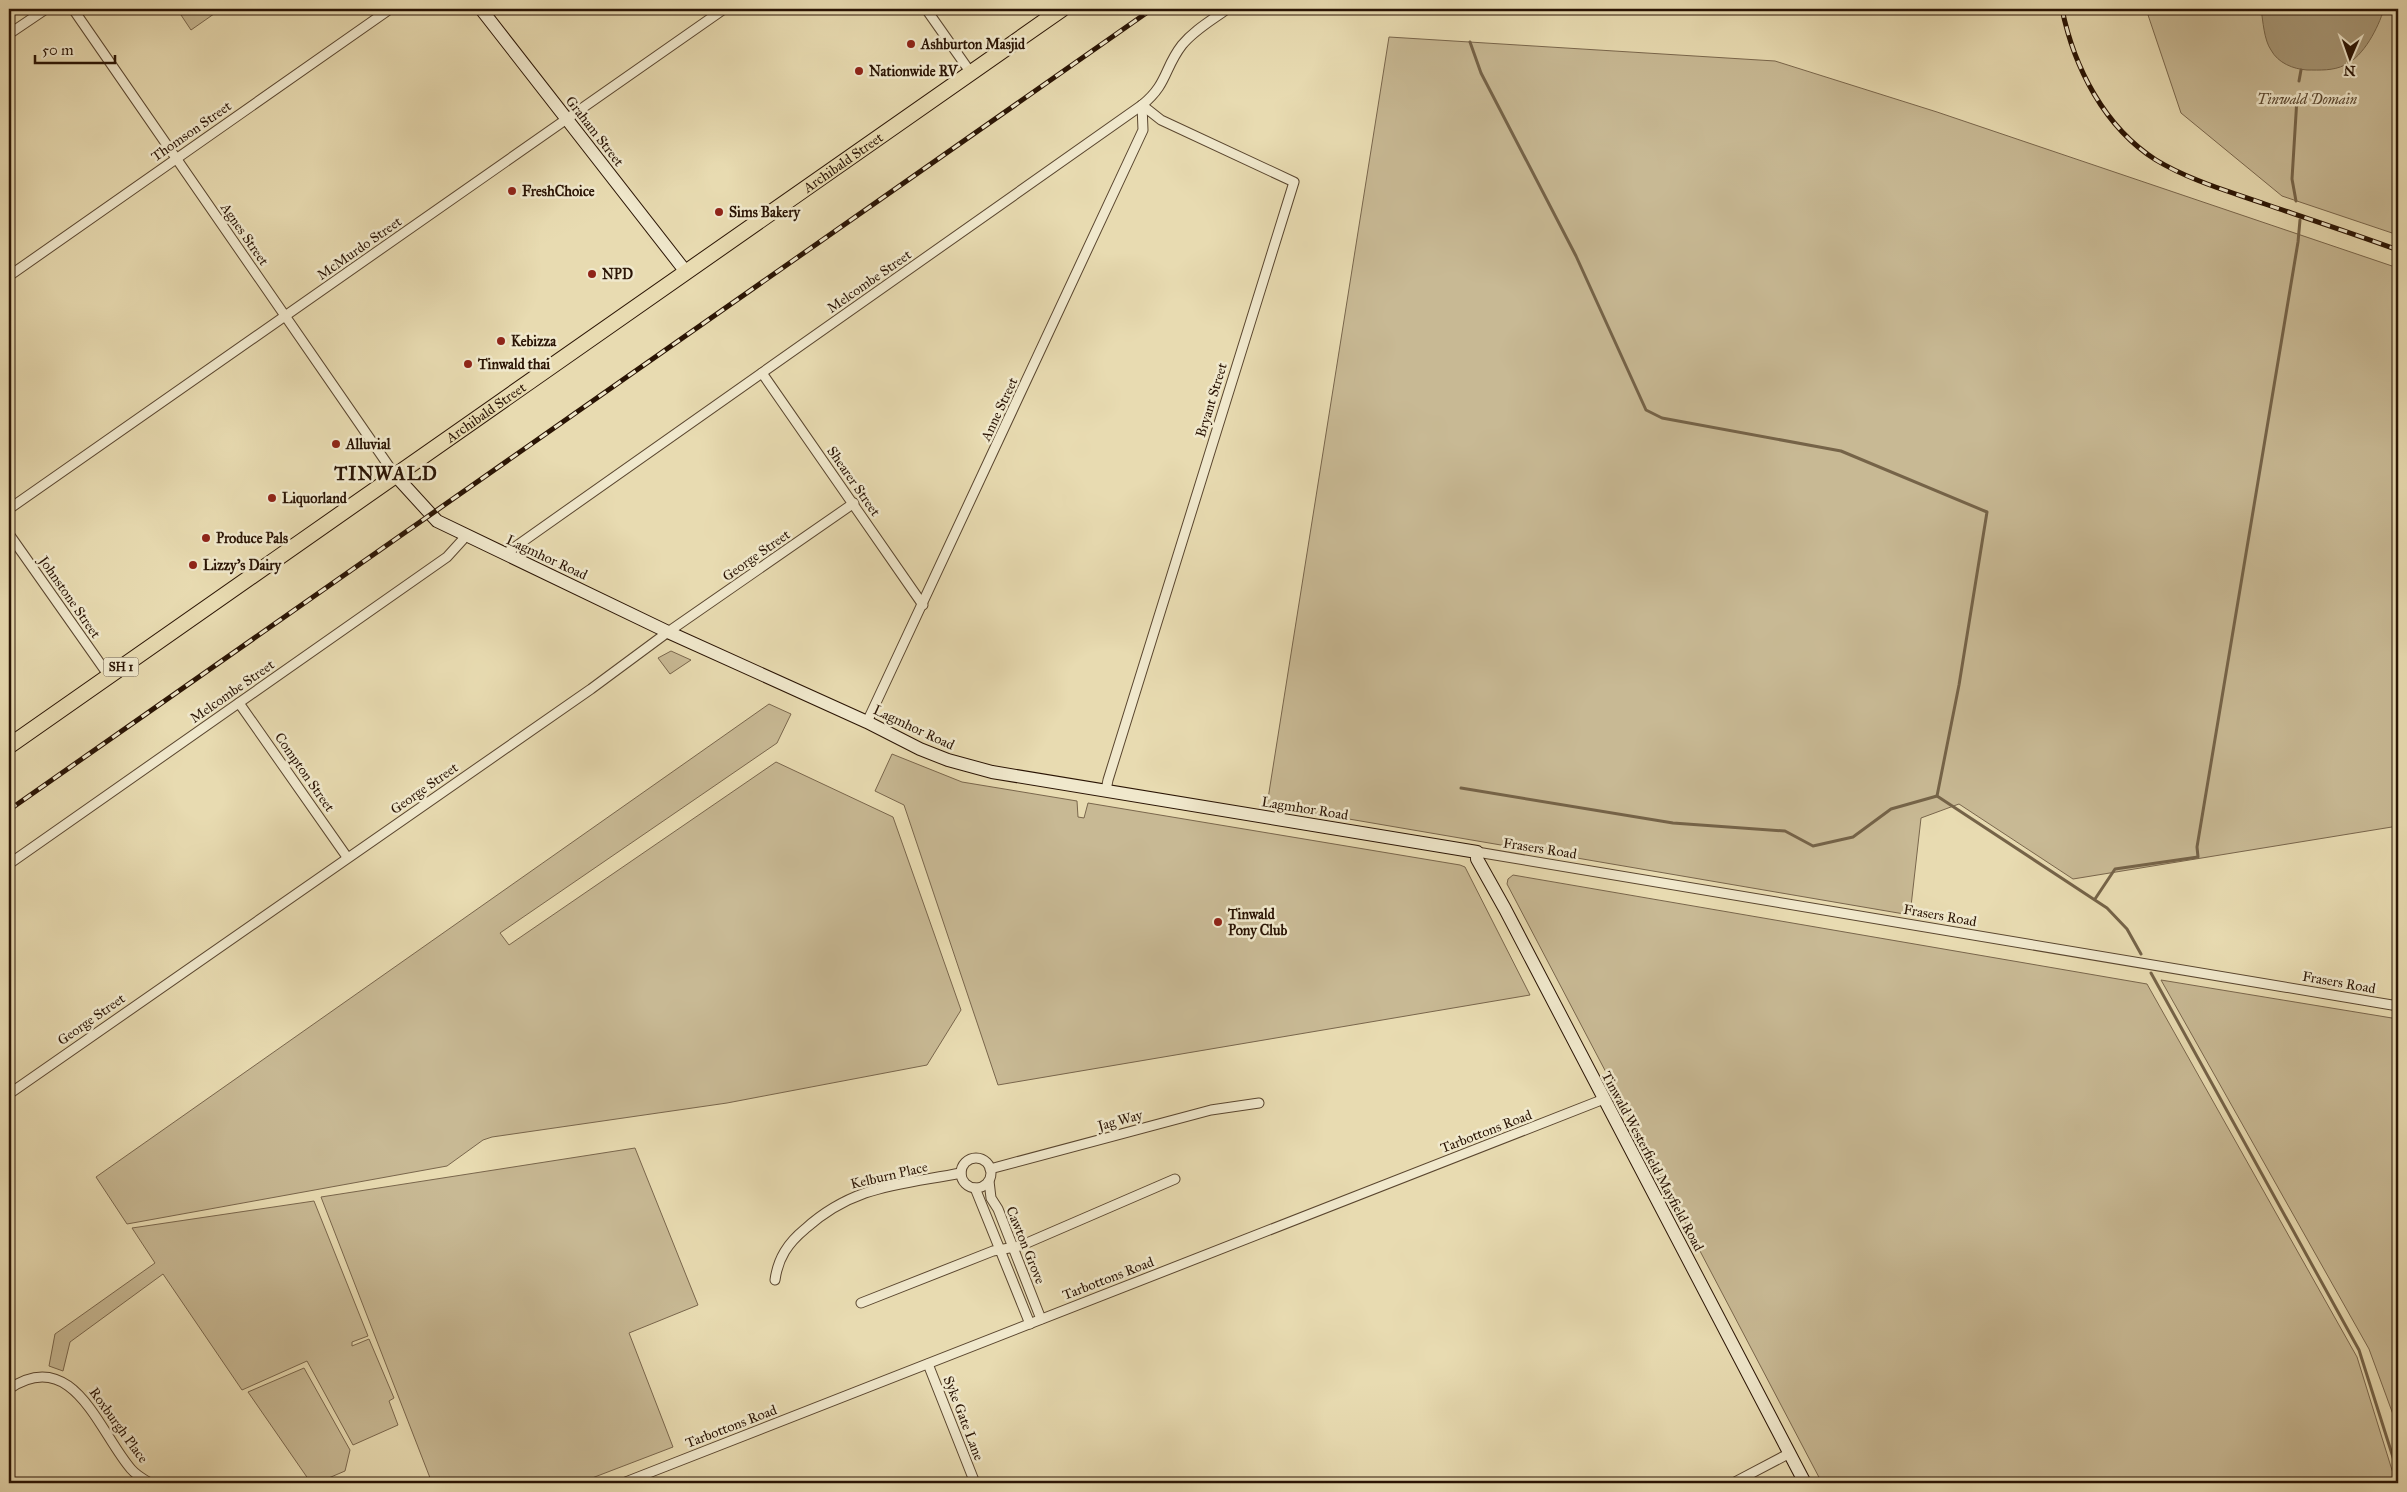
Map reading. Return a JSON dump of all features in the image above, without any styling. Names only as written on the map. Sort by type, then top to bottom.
[{"type":"highway","name":"Archibald Street","points":[[9,746],[1062,9]]},
{"type":"street","points":[[9,34],[46,9]]},
{"type":"street","name":"Agnes Street","points":[[73,9],[395,475]]},
{"type":"street","name":"Thomson Street","points":[[9,276],[390,9]]},
{"type":"street","name":"Graham Street","points":[[481,9],[686,272]]},
{"type":"street","name":"McMurdo Street","points":[[9,509],[724,9]]},
{"type":"street","points":[[926,9],[971,73]]},
{"type":"street","name":"Melcombe Street","points":[[505,554],[1142,105],[1156,94],[1182,45],[1204,25],[1227,9]]},
{"type":"street","name":"Anne Street","points":[[867,722],[1143,130],[1142,105]]},
{"type":"street","name":"Bryant Street","points":[[1106,790],[1294,182],[1161,120],[1142,105]]},
{"type":"street","name":"Shearer Street","points":[[762,373],[923,605]]},
{"type":"street","name":"Lagmhor Road","points":[[395,475],[430,515],[467,535],[668,632],[867,722],[920,749],[970,766],[1477,852]]},
{"type":"street","name":"George Street","points":[[9,1094],[591,689],[668,632],[854,503]]},
{"type":"street","name":"Johnstone Street","points":[[9,534],[109,676]]},
{"type":"street","name":"Melcombe Street","points":[[9,864],[447,557],[467,535]]},
{"type":"street","name":"Compton Street","points":[[240,703],[348,857]]},
{"type":"street","name":"Frasers Road","points":[[1477,852],[2398,1006]]},
{"type":"street","name":"Tinwald Westerfield Mayfield Road","points":[[1477,852],[1476,859],[1505,909],[1805,1483]]},
{"type":"street","name":"Tarbottons Road","points":[[623,1483],[1604,1099]]},
{"type":"street","name":"Jag Way","points":[[990,1169],[1211,1110],[1258,1103]]},
{"type":"street","points":[[973,1158],[987,1162],[990,1169],[989,1181],[985,1186],[976,1188],[965,1184],[960,1173],[967,1161],[973,1158]]},
{"type":"street","name":"Kelburn Place","points":[[775,1280],[777,1264],[784,1252],[798,1235],[836,1204],[857,1194],[960,1173]]},
{"type":"street","points":[[861,1303],[1000,1249],[1020,1246],[1174,1179]]},
{"type":"street","name":"Cawton Grove","points":[[989,1181],[991,1198],[1041,1320]]},
{"type":"street","name":"Cawton Grove","points":[[976,1188],[1030,1324]]},
{"type":"street","name":"Syke Gate Lane","points":[[928,1364],[975,1483]]},
{"type":"street","name":"Roxburgh Place","points":[[9,1388],[35,1378],[54,1378],[70,1385],[83,1399],[133,1471],[150,1483]]},
{"type":"street","points":[[1733,1483],[1790,1453]]},
{"type":"green space","points":[[177,9],[221,9],[191,30]]},
{"type":"green space","name":"Tinwald Domain","points":[[2146,9],[2398,9],[2398,235],[2282,196],[2181,113]]},
{"type":"green space","points":[[1389,37],[1775,61],[1937,112],[2398,268],[2398,826],[2073,879],[1959,804],[1921,818],[1910,915],[1267,805]]},
{"type":"green space","points":[[671,651],[691,660],[670,674],[658,658]]},
{"type":"green space","points":[[769,704],[791,714],[777,743],[500,933],[509,945],[776,762],[893,817],[961,1010],[927,1065],[727,1103],[492,1137],[483,1140],[447,1166],[127,1224],[96,1177]]},
{"type":"green space","name":"Tinwald Pony Club","points":[[892,754],[962,782],[1077,801],[1078,817],[1084,818],[1088,803],[1460,865],[1465,867],[1530,995],[998,1085],[904,805],[875,791]]},
{"type":"green space","points":[[1513,875],[2147,984],[2357,1357],[2396,1483],[1822,1483],[1507,884],[1508,879]]},
{"type":"green space","points":[[2161,980],[2398,1019],[2398,1428],[2369,1349]]},
{"type":"green space","points":[[635,1148],[698,1305],[629,1333],[673,1447],[579,1483],[432,1483],[321,1197]]},
{"type":"green space","points":[[314,1201],[368,1336],[352,1342],[352,1346],[369,1339],[394,1398],[389,1401],[398,1425],[353,1445],[307,1361],[242,1390],[163,1274],[70,1342],[63,1371],[49,1366],[55,1334],[155,1263],[132,1228]]},
{"type":"green space","points":[[304,1368],[350,1450],[345,1471],[317,1483],[311,1483],[248,1392]]},
{"type":"shaded area","points":[[2261,9],[2384,9],[2374,33],[2352,61],[2331,69],[2307,70],[2291,67],[2274,55],[2267,41]]},
{"type":"waterway","points":[[1470,42],[1481,73],[1576,256],[1646,410],[1662,418],[1841,451],[1987,512],[1959,685],[1937,796],[2107,908],[2127,929],[2141,954]]},
{"type":"waterway","points":[[2299,81],[2301,70]]},
{"type":"waterway","points":[[2296,201],[2292,179],[2297,98]]},
{"type":"waterway","points":[[2095,899],[2115,869],[2198,857],[2197,847],[2298,242],[2300,220]]},
{"type":"waterway","points":[[1461,788],[1673,823],[1785,831],[1813,846],[1853,837],[1891,809],[1937,796]]},
{"type":"waterway","points":[[2151,973],[2359,1350],[2398,1473]]},
{"type":"railway","points":[[9,810],[1152,9]]},
{"type":"railway","points":[[2062,9],[2074,52],[2094,94],[2121,131],[2156,160],[2209,185],[2398,250]]},
{"type":"place","name":"Ashburton Masjid","points":[[911,44]]},
{"type":"place","name":"Nationwide RV","points":[[859,71]]},
{"type":"place","name":"FreshChoice","points":[[512,191]]},
{"type":"place","name":"Sims Bakery","points":[[719,212]]},
{"type":"place","name":"NPD","points":[[592,274]]},
{"type":"place","name":"Kebizza","points":[[501,341]]},
{"type":"place","name":"Tinwald thai","points":[[468,364]]},
{"type":"place","name":"Alluvial","points":[[336,444]]},
{"type":"place","name":"Liquorland","points":[[272,498]]},
{"type":"place","name":"Produce Pals","points":[[206,538]]},
{"type":"place","name":"Lizzy's Dairy","points":[[193,565]]},
{"type":"place","name":"Tinwald Pony Club","points":[[1218,922]]},
{"type":"district","name":"TINWALD","points":[[386,473]]}]
